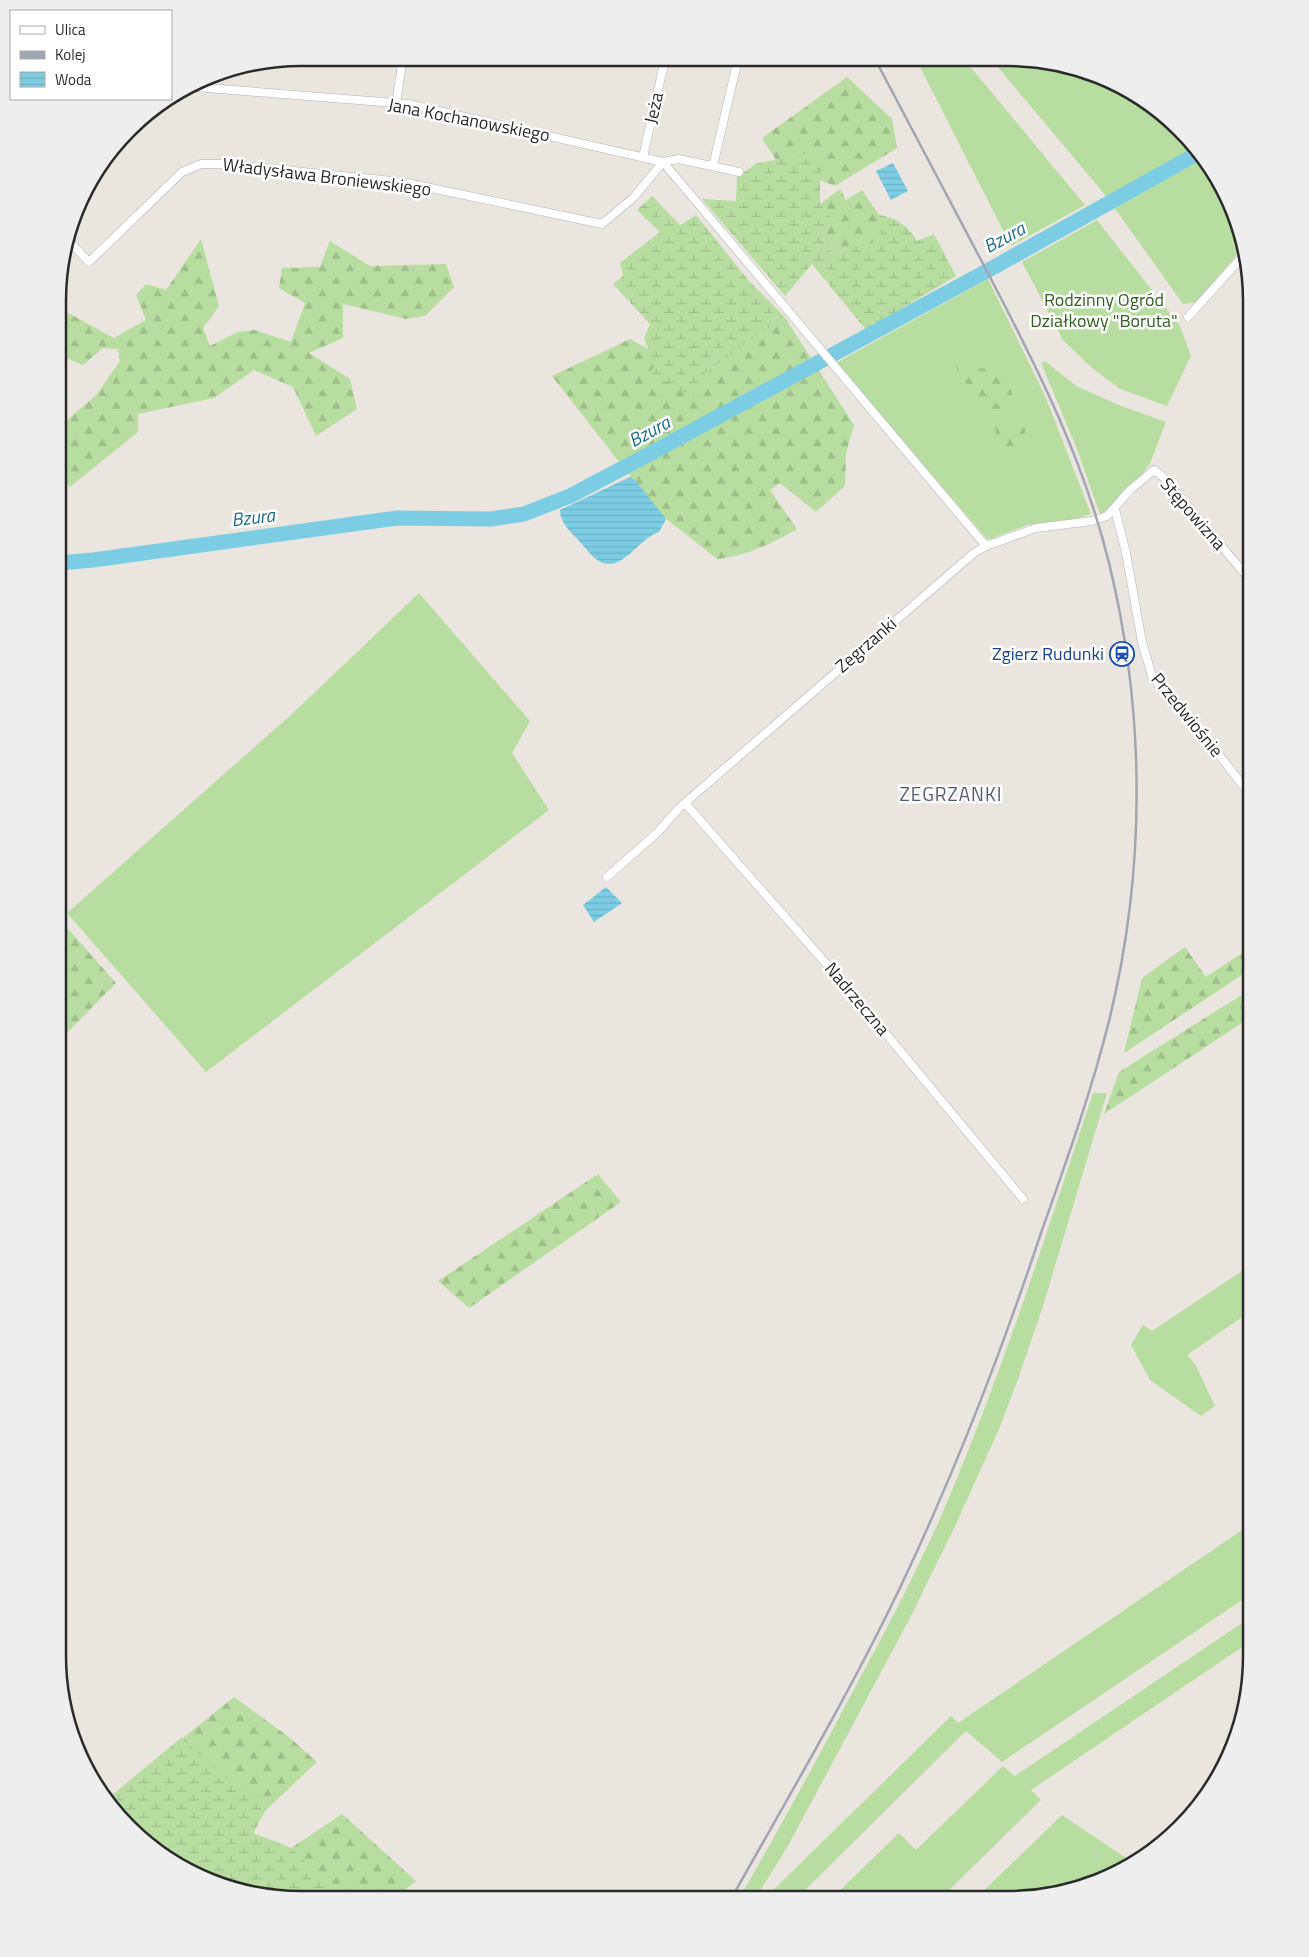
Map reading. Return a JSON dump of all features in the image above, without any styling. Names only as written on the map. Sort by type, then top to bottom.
[{"type":"street","points":[[396,103],[402,66]]},
{"type":"street","name":"Jeża","points":[[643,158],[663,66]]},
{"type":"street","points":[[713,166],[736,66]]},
{"type":"street","name":"Jana Kochanowskiego","points":[[206,87],[408,104],[643,158],[663,162],[679,159],[739,172]]},
{"type":"street","points":[[663,162],[986,546]]},
{"type":"street","name":"Władysława Broniewskiego","points":[[73,245],[89,262],[182,172],[201,164],[241,166],[402,182],[602,224],[634,197],[663,162]]},
{"type":"street","points":[[1188,317],[1239,260]]},
{"type":"street","name":"Zegrzanki","points":[[607,877],[658,832],[685,803],[968,557],[986,546],[1036,528],[1092,522],[1107,516],[1130,490],[1154,470]]},
{"type":"street","name":"Stępowizna","points":[[1154,470],[1162,476],[1243,572]]},
{"type":"street","name":"Przedwiośnie","points":[[1115,509],[1125,546],[1144,648],[1152,676],[1175,707],[1210,742],[1243,785]]},
{"type":"street","name":"Nadrzeczna","points":[[685,803],[858,1000],[1023,1199]]},
{"type":"green space","name":"Rodzinny Ogród Działkowy \"Boruta\"","points":[[920,66],[970,66],[1085,205],[1011,246]]},
{"type":"green space","name":"Rodzinny Ogród Działkowy \"Boruta\"","points":[[997,66],[1038,68],[1068,74],[1112,91],[1151,115],[1174,135],[1203,171],[1225,212],[1238,254],[1196,302],[1183,304],[1106,196]]},
{"type":"green space","points":[[847,77],[892,119],[897,148],[835,186],[820,180],[820,166],[804,154],[776,160],[762,138]]},
{"type":"green space","points":[[804,154],[817,157],[820,166],[820,204],[834,221],[822,228],[825,246],[836,255],[859,241],[868,246],[881,234],[879,215],[891,218],[901,224],[910,231],[917,241],[934,234],[956,276],[866,330],[812,264],[785,296],[702,199],[736,201],[737,177],[757,163]]},
{"type":"green space","points":[[840,189],[846,200],[862,190],[879,215],[881,234],[868,246],[859,241],[836,255],[825,246],[822,228],[834,221],[820,204]]},
{"type":"green space","points":[[652,196],[680,225],[696,215],[749,281],[784,316],[700,377],[693,397],[650,373],[655,364],[644,339],[650,324],[613,284],[623,276],[620,263],[660,232],[637,210]]},
{"type":"green space","name":"Rodzinny Ogród Działkowy \"Boruta\"","points":[[1097,220],[1180,326],[1191,356],[1167,406],[1120,389],[1091,367],[1063,340],[1022,262]]},
{"type":"green space","points":[[201,239],[219,306],[203,328],[210,346],[238,332],[255,330],[291,342],[305,303],[279,288],[282,268],[320,267],[330,241],[370,266],[446,264],[454,287],[425,316],[406,319],[343,304],[343,338],[309,353],[350,379],[357,409],[316,436],[293,387],[254,370],[214,398],[138,414],[138,432],[70,487],[66,483],[66,421],[97,394],[120,361],[118,349],[103,348],[83,365],[66,358],[66,312],[114,338],[146,320],[136,295],[146,284],[166,290]]},
{"type":"green space","points":[[988,279],[1046,398],[1091,514],[1077,519],[1027,525],[990,539],[987,539],[836,363]]},
{"type":"green space","points":[[784,316],[854,425],[846,454],[845,486],[816,512],[780,483],[770,490],[797,529],[758,548],[738,555],[717,559],[659,513],[552,376],[630,339],[700,377]]},
{"type":"green space","points":[[1045,361],[1076,386],[1121,406],[1166,422],[1150,463],[1142,475],[1125,490],[1112,508],[1100,514],[1077,449],[1041,363]]},
{"type":"green space","points":[[955,366],[982,368],[996,377],[1003,377],[1012,386],[1012,395],[1007,395],[1000,388],[991,392],[991,400],[1004,408],[1003,417],[1007,425],[1014,421],[1026,426],[1024,436],[1014,441],[1023,445],[1012,451],[994,443],[996,430],[986,433],[988,413],[978,405]]},
{"type":"green space","points":[[419,593],[530,721],[512,753],[549,810],[206,1072],[67,913],[292,714]]},
{"type":"green space","points":[[66,927],[116,983],[66,1034]]},
{"type":"green space","points":[[1185,947],[1206,977],[1243,952],[1243,974],[1124,1053],[1142,978]]},
{"type":"green space","points":[[1243,994],[1243,1022],[1104,1114],[1119,1072]]},
{"type":"green space","points":[[1093,1093],[1107,1093],[1043,1306],[1018,1379],[999,1429],[956,1524],[910,1618],[789,1844],[760,1891],[744,1891],[876,1649],[942,1514],[984,1410],[1040,1252]]},
{"type":"green space","points":[[598,1174],[621,1202],[469,1308],[438,1281]]},
{"type":"green space","points":[[1243,1270],[1243,1316],[1187,1355],[1195,1364],[1215,1406],[1201,1416],[1150,1380],[1131,1345],[1143,1325],[1152,1331]]},
{"type":"green space","points":[[1243,1529],[1243,1599],[1002,1762],[966,1731],[804,1891],[772,1891],[951,1716],[958,1723]]},
{"type":"green space","points":[[1243,1622],[1243,1646],[1031,1790],[1041,1800],[948,1891],[839,1891],[899,1833],[916,1850],[1003,1766],[1015,1776]]},
{"type":"green space","points":[[234,1697],[289,1737],[317,1762],[265,1811],[253,1833],[291,1848],[342,1814],[416,1881],[404,1891],[302,1891],[271,1889],[241,1883],[212,1873],[171,1851],[135,1822],[112,1795]]},
{"type":"green space","points":[[181,1738],[265,1811],[253,1833],[291,1848],[324,1880],[330,1891],[271,1889],[241,1883],[212,1873],[184,1859],[158,1842],[135,1822],[112,1795]]},
{"type":"green space","points":[[1062,1815],[1126,1858],[1097,1873],[1068,1883],[1038,1889],[983,1891]]},
{"type":"water","points":[[893,163],[908,191],[891,200],[876,171]]},
{"type":"water","points":[[630,477],[636,481],[666,519],[659,532],[644,541],[629,555],[613,564],[605,564],[596,559],[570,531],[560,515],[560,510]]},
{"type":"water","points":[[606,887],[622,903],[594,922],[583,905]]},
{"type":"waterway","name":"Bzura","points":[[66,562],[397,518],[490,519],[524,514],[570,496],[642,458],[996,266],[1192,156]]},
{"type":"railway","points":[[736,1891],[822,1738],[886,1616],[944,1491],[978,1406],[1011,1320],[1068,1156],[1101,1052],[1120,968],[1135,852],[1137,794],[1130,678],[1121,620],[1099,525],[1059,417],[1043,382],[879,66]]},
{"type":"place","name":"Zgierz Rudunki","points":[[1122,654]]},
{"type":"district","name":"ZEGRZANKI","points":[[951,794]]}]
